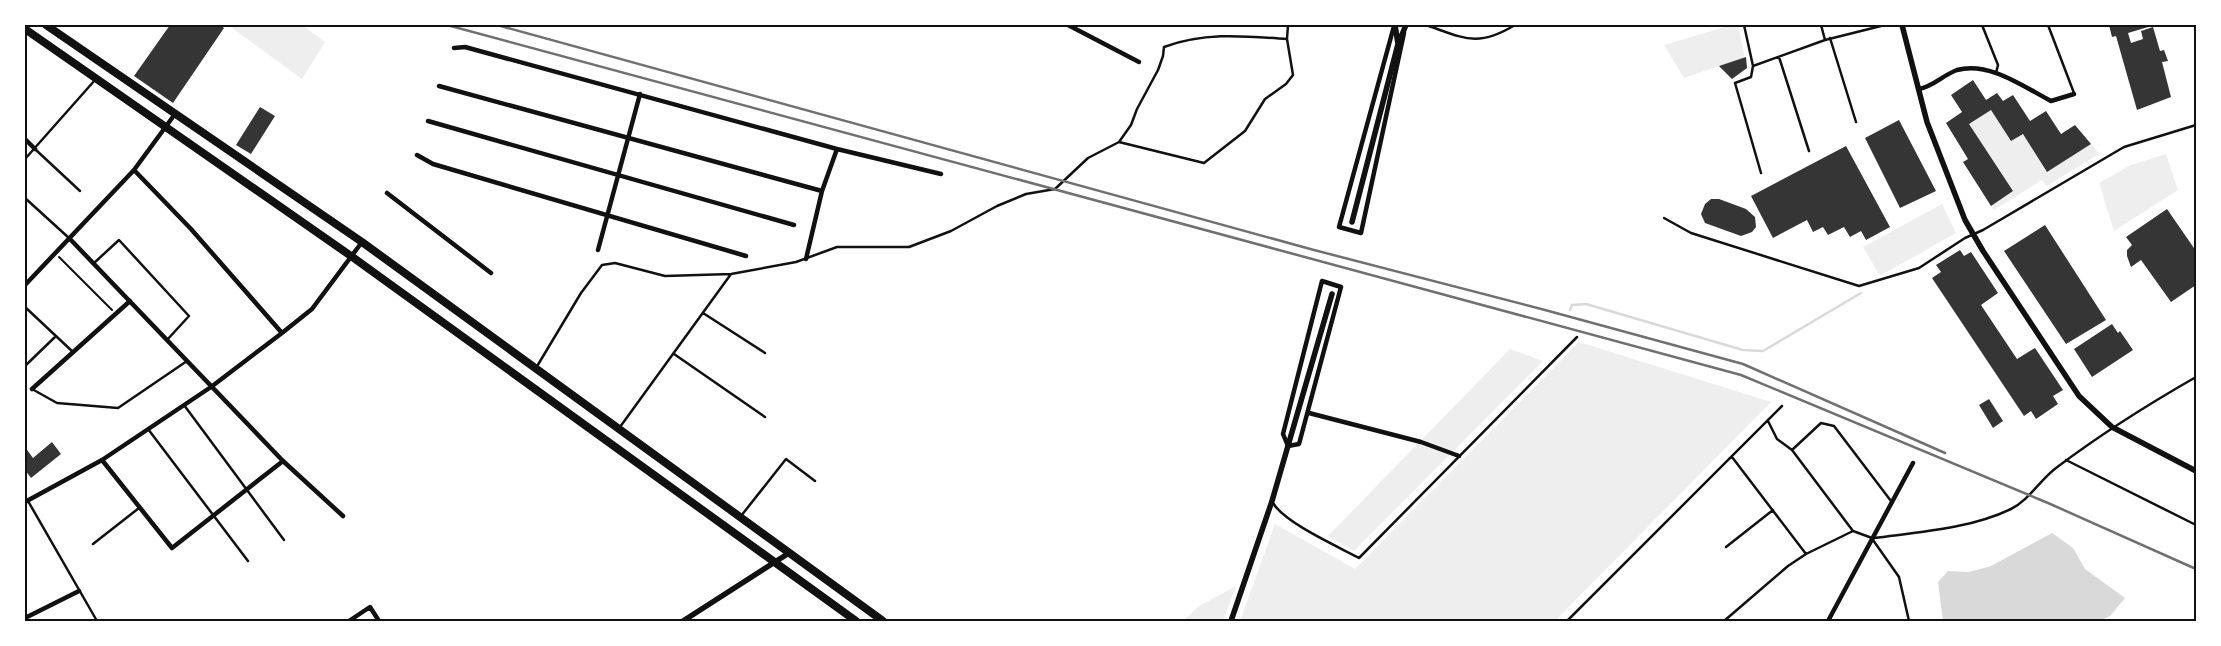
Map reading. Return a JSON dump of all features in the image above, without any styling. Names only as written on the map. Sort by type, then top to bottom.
[{"type":"main road","points":[[46,25],[362,242],[883,621]]},
{"type":"main road","points":[[25,29],[351,256],[856,621]]},
{"type":"street","points":[[1068,25],[1138,62]]},
{"type":"street","points":[[1395,25],[1339,226],[1361,233],[1406,25]]},
{"type":"street","points":[[1395,25],[1398,44]]},
{"type":"street","points":[[1902,25],[1927,122],[1939,156],[1973,235],[2079,396],[2112,427],[2196,471]]},
{"type":"street","points":[[1352,222],[1398,44],[1404,32]]},
{"type":"street","points":[[454,48],[465,47],[837,149],[941,174]]},
{"type":"street","points":[[1919,89],[1930,86],[1956,71],[1976,68],[1996,73],[2051,101],[2074,94]]},
{"type":"street","points":[[439,86],[822,192]]},
{"type":"street","points":[[598,250],[640,94]]},
{"type":"street","points":[[25,285],[134,170],[176,114]]},
{"type":"street","points":[[428,121],[794,225]]},
{"type":"street","points":[[25,139],[35,149]]},
{"type":"street","points":[[806,258],[822,192],[837,149]]},
{"type":"street","points":[[417,155],[433,164],[746,256]]},
{"type":"street","points":[[134,170],[192,229],[282,334]]},
{"type":"street","points":[[387,192],[491,273]]},
{"type":"street","points":[[70,239],[283,461],[343,516]]},
{"type":"street","points":[[26,501],[102,460],[211,387],[282,334],[312,309],[362,242]]},
{"type":"street","points":[[1322,281],[1342,287],[1299,444],[1288,446],[1283,434],[1322,281]]},
{"type":"street","points":[[1231,621],[1272,501],[1332,294]]},
{"type":"street","points":[[32,389],[130,301]]},
{"type":"street","points":[[1308,413],[1422,442],[1459,456]]},
{"type":"street","points":[[102,460],[172,548],[283,461]]},
{"type":"street","points":[[1828,621],[1913,463]]},
{"type":"street","points":[[682,621],[789,553]]},
{"type":"street","points":[[25,618],[79,591]]},
{"type":"street","points":[[348,621],[370,607],[379,621]]},
{"type":"lane","points":[[1119,142],[1204,163],[1245,131],[1265,99],[1286,84],[1293,75],[1286,39],[1288,25]]},
{"type":"lane","points":[[1426,25],[1470,40],[1497,36],[1515,25]]},
{"type":"lane","points":[[1744,25],[1753,66],[1751,77],[1735,83],[1761,173]]},
{"type":"lane","points":[[1821,25],[1825,40]]},
{"type":"lane","points":[[1753,66],[1830,38],[1885,25]]},
{"type":"lane","points":[[1982,25],[1998,65],[1996,73]]},
{"type":"lane","points":[[2048,25],[2074,94]]},
{"type":"lane","points":[[2195,25],[2196,29]]},
{"type":"lane","points":[[535,368],[590,280],[602,265],[615,263],[665,276],[731,274],[796,262],[837,247],[909,247],[951,231],[996,206],[1026,194],[1055,190],[1088,158],[1119,142],[1131,125],[1136,109],[1158,70],[1164,56],[1164,47],[1184,40],[1213,36],[1237,35],[1286,39]]},
{"type":"lane","points":[[1830,38],[1856,122]]},
{"type":"lane","points":[[1779,57],[1808,151]]},
{"type":"lane","points":[[25,159],[97,79]]},
{"type":"lane","points":[[1664,218],[1691,233],[1859,286],[1919,268],[1965,238],[2124,147],[2196,124]]},
{"type":"lane","points":[[35,149],[80,191]]},
{"type":"lane","points":[[25,198],[70,239]]},
{"type":"lane","points":[[94,263],[118,240],[189,316],[167,340]]},
{"type":"lane","points":[[619,429],[731,274]]},
{"type":"lane","points":[[25,307],[73,352]]},
{"type":"lane","points":[[703,313],[766,353]]},
{"type":"lane","points":[[25,366],[56,336]]},
{"type":"lane","points":[[1272,501],[1278,510],[1317,535],[1359,558],[1576,337]]},
{"type":"lane","points":[[673,354],[765,417]]},
{"type":"lane","points":[[32,389],[57,403],[118,408],[187,361]]},
{"type":"lane","points":[[1768,421],[1777,438],[1792,450],[1853,531],[1872,539],[1961,526],[2012,508],[2046,475],[2112,427],[2196,377]]},
{"type":"lane","points":[[184,405],[284,540]]},
{"type":"lane","points":[[1567,621],[1782,406]]},
{"type":"lane","points":[[1792,450],[1821,423],[1834,426],[1892,502]]},
{"type":"lane","points":[[148,429],[248,561]]},
{"type":"lane","points":[[1732,456],[1806,554]]},
{"type":"lane","points":[[740,517],[786,459],[815,481]]},
{"type":"lane","points":[[2066,460],[2196,525]]},
{"type":"lane","points":[[26,501],[97,621]]},
{"type":"lane","points":[[93,544],[140,508]]},
{"type":"lane","points":[[1726,547],[1773,510]]},
{"type":"lane","points":[[1724,621],[1751,596],[1806,554],[1853,531]]},
{"type":"lane","points":[[1872,539],[1899,577],[1908,621]]},
{"type":"path","points":[[55,254],[116,314]]},
{"type":"shaded area","points":[[228,25],[302,25],[325,42],[302,79]]},
{"type":"shaded area","points":[[1732,25],[1738,25],[1747,68],[1732,79],[1719,66],[1684,78],[1664,45]]},
{"type":"shaded area","points":[[1991,110],[2011,141],[2023,134],[2047,172],[2091,144],[2099,154],[2047,186],[2042,180],[1994,210],[1991,206],[2013,191],[1969,124]]},
{"type":"shaded area","points":[[2166,154],[2178,190],[2114,231],[2099,183],[2131,165]]},
{"type":"shaded area","points":[[1942,204],[1956,233],[1880,276],[1863,247]]},
{"type":"shaded area","points":[[1579,342],[1771,402],[1555,621],[1240,621],[1275,524],[1355,569]]},
{"type":"shaded area","points":[[1510,349],[1543,361],[1354,551],[1328,536]]},
{"type":"shaded area","points":[[2052,533],[2073,548],[2085,569],[2125,598],[2110,616],[2100,621],[1943,621],[1938,582],[1948,571],[1969,572],[1991,566]]},
{"type":"shaded area","points":[[1236,586],[1223,621],[1183,621],[1199,606]]},
{"type":"building","points":[[170,25],[220,25],[224,28],[173,103],[134,76]]},
{"type":"building","points":[[2109,25],[2155,25],[2128,33],[2131,43],[2143,39],[2141,31],[2153,27],[2160,51],[2164,50],[2168,61],[2162,62],[2171,97],[2137,110],[2116,36],[2112,37]]},
{"type":"building","points":[[1746,57],[1747,68],[1732,79],[1719,66]]},
{"type":"building","points":[[1973,80],[1986,100],[1997,93],[2003,101],[2013,95],[2030,121],[2046,111],[2061,134],[2075,125],[2091,144],[2047,172],[2023,134],[2011,141],[1991,110],[1969,124],[2013,191],[1991,206],[1963,162],[1968,159],[1946,123],[1962,112],[1951,95]]},
{"type":"building","points":[[260,107],[275,116],[251,154],[236,145]]},
{"type":"building","points":[[1899,120],[1936,191],[1900,208],[1865,138]]},
{"type":"building","points":[[1846,146],[1890,227],[1866,240],[1861,231],[1850,237],[1844,227],[1828,235],[1823,227],[1813,232],[1807,220],[1773,238],[1751,196]]},
{"type":"building","points":[[1711,199],[1719,199],[1746,209],[1755,217],[1756,227],[1752,232],[1741,236],[1705,223],[1701,214],[1705,204]]},
{"type":"building","points":[[2167,209],[2196,251],[2196,285],[2171,302],[2141,260],[2131,267],[2127,250],[2132,245],[2126,237]]},
{"type":"building","points":[[2045,225],[2106,320],[2066,344],[2004,251]]},
{"type":"building","points":[[1960,250],[1964,256],[1971,252],[1998,293],[1981,305],[2017,359],[2035,348],[2063,390],[2053,396],[2058,404],[2036,419],[2031,411],[2024,416],[1932,278],[1941,272],[1936,265]]},
{"type":"building","points":[[2112,324],[2118,333],[2120,331],[2133,350],[2092,377],[2074,349]]},
{"type":"building","points":[[1989,399],[2003,421],[1993,428],[1979,405]]},
{"type":"building","points":[[52,442],[61,454],[31,478],[25,470],[25,447],[33,458]]},
{"type":"waterway","points":[[1570,310],[1572,305],[1586,304],[1743,350],[1763,351],[1861,293]]},
{"type":"railway","points":[[447,25],[1741,375],[2048,503],[2196,569]]},
{"type":"railway","points":[[497,25],[1314,250],[1743,364],[1945,453]]}]
